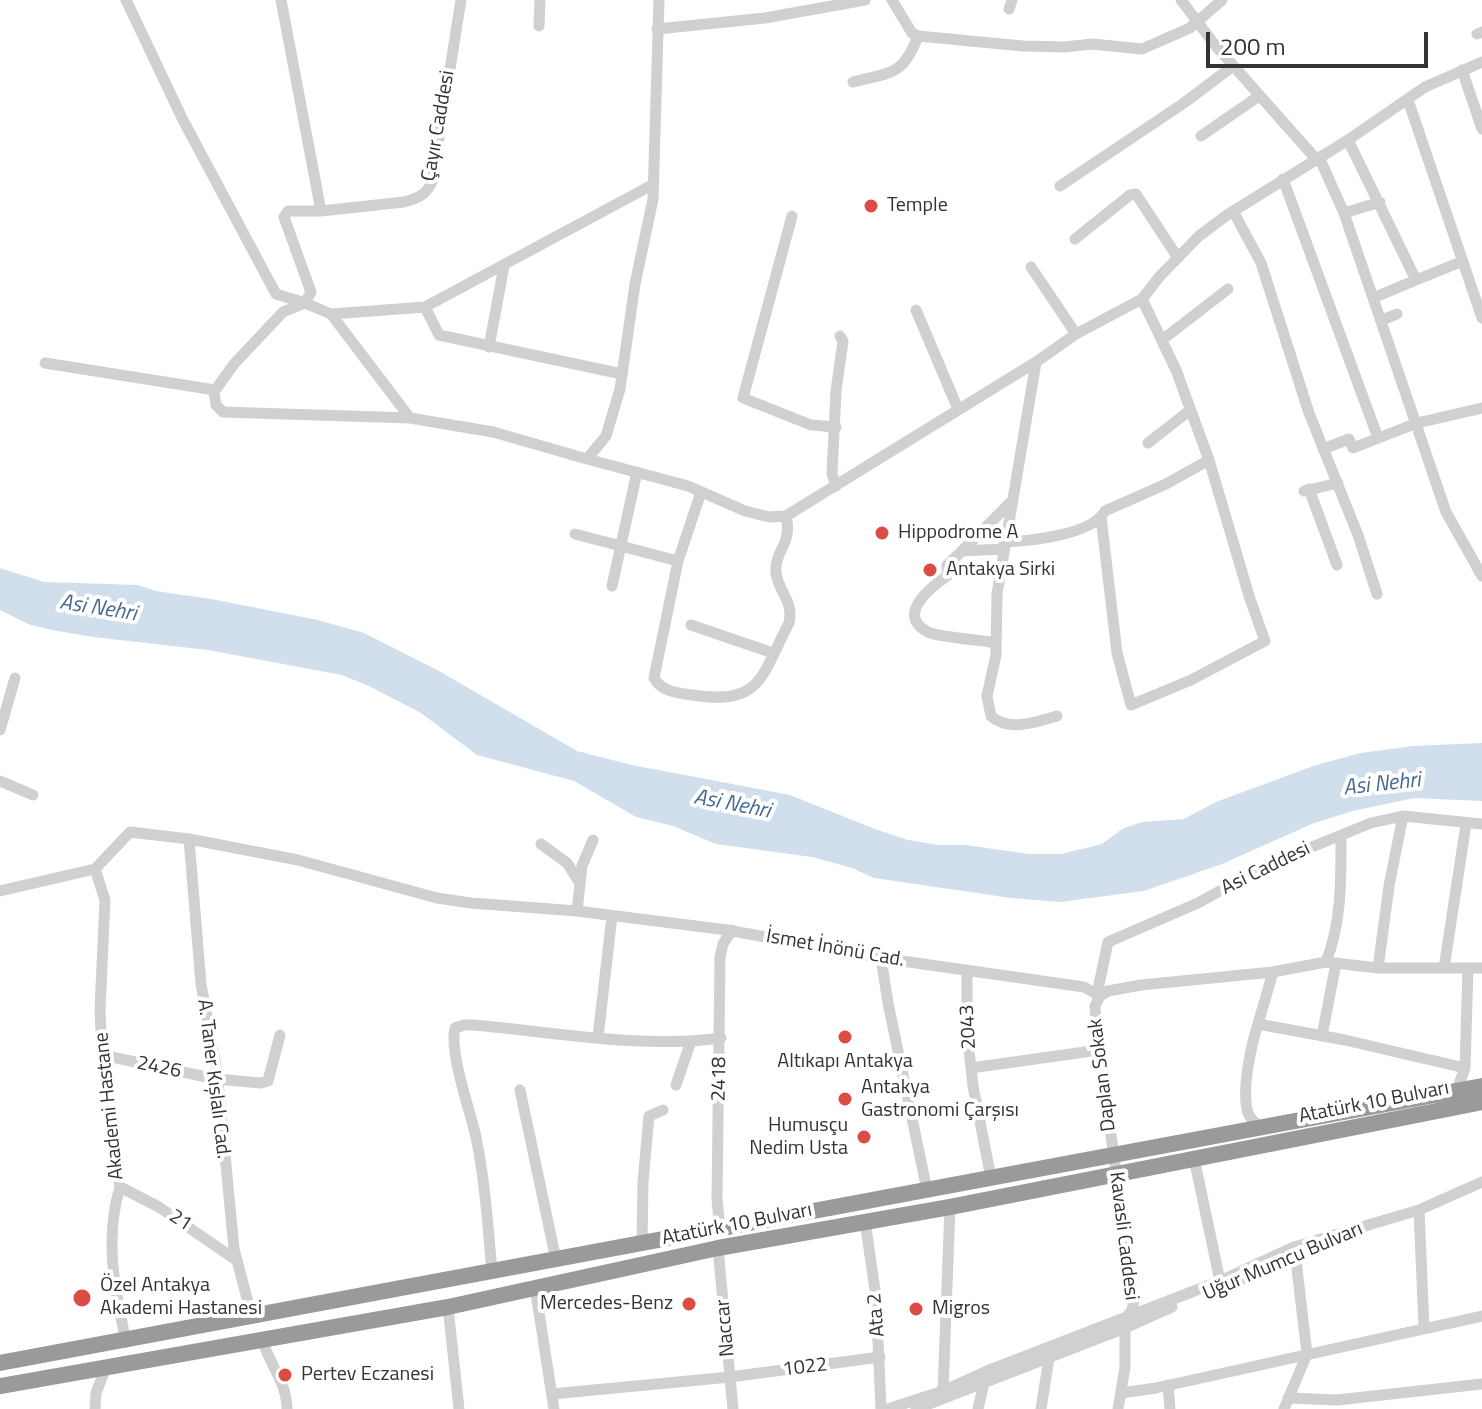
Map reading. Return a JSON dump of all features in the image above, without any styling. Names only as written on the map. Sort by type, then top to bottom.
[{"type":"highway","name":"Atatürk 10 Bulvarı","points":[[0,1363],[126,1342],[1482,1086]]},
{"type":"highway","name":"Atatürk 10 Bulvarı","points":[[0,1386],[448,1307],[718,1248],[950,1207],[1482,1102]]},
{"type":"street","points":[[126,0],[183,120],[276,294],[331,314],[425,307],[652,185]]},
{"type":"street","points":[[281,0],[321,211],[288,211],[284,217],[311,292],[305,303],[283,312],[234,364],[215,390],[215,403],[223,412],[410,418],[493,432],[637,472],[769,517],[786,516],[1036,362],[1076,334],[1142,299],[1199,236],[1233,211],[1348,140],[1425,87],[1482,62]]},
{"type":"street","name":"Çayır Caddesi","points":[[321,211],[404,202],[427,192],[432,182],[461,0]]},
{"type":"street","points":[[539,26],[540,0]]},
{"type":"street","points":[[587,459],[597,451],[606,436],[622,374],[635,284],[653,199],[659,0]]},
{"type":"street","points":[[657,29],[765,18],[830,2],[865,0]]},
{"type":"street","points":[[892,0],[912,33],[918,36],[1023,46],[1092,44],[1142,49],[1181,33],[1222,0]]},
{"type":"street","points":[[1181,0],[1259,96],[1318,158],[1344,213],[1446,512],[1482,576]]},
{"type":"street","points":[[853,82],[902,67],[909,59],[918,36]]},
{"type":"street","points":[[1060,186],[1184,103],[1233,66]]},
{"type":"street","points":[[1462,70],[1482,129]]},
{"type":"street","points":[[1201,136],[1259,96]]},
{"type":"street","points":[[1408,100],[1482,318]]},
{"type":"street","points":[[1348,140],[1416,280]]},
{"type":"street","points":[[1283,179],[1378,438]]},
{"type":"street","points":[[1075,239],[1130,195],[1136,194],[1178,258]]},
{"type":"street","points":[[1344,213],[1380,202]]},
{"type":"street","points":[[1233,211],[1261,263],[1323,449],[1377,594]]},
{"type":"street","points":[[792,216],[743,398],[811,425],[836,427]]},
{"type":"street","points":[[1373,298],[1463,261]]},
{"type":"street","points":[[489,347],[504,266]]},
{"type":"street","points":[[1031,267],[1076,334]]},
{"type":"street","points":[[1162,340],[1228,289]]},
{"type":"street","points":[[1101,517],[1117,653],[1131,705],[1191,680],[1265,641],[1209,460],[1176,370],[1142,299]]},
{"type":"street","points":[[425,307],[439,335],[622,374]]},
{"type":"street","points":[[916,310],[958,409]]},
{"type":"street","points":[[331,314],[410,418]]},
{"type":"street","points":[[1382,320],[1397,314]]},
{"type":"street","points":[[836,486],[832,474],[836,391],[843,341],[840,336]]},
{"type":"street","points":[[1036,362],[997,594],[996,643],[987,702],[993,718],[1001,722],[1022,724],[1057,716]]},
{"type":"street","points":[[45,363],[215,390]]},
{"type":"street","points":[[1323,449],[1349,439],[1353,448],[1417,423],[1482,408]]},
{"type":"street","points":[[1148,443],[1189,411]]},
{"type":"street","points":[[962,551],[1039,541],[1092,524],[1105,511],[1166,484],[1209,460]]},
{"type":"street","points":[[612,586],[637,472]]},
{"type":"street","points":[[1337,565],[1307,490],[1338,483]]},
{"type":"street","points":[[701,492],[678,561],[654,678],[664,689],[735,697],[755,687],[789,623],[792,611],[781,589],[776,568],[788,537],[786,516]]},
{"type":"street","points":[[996,643],[928,633],[917,622],[915,608],[925,592],[947,576],[947,565],[1012,501]]},
{"type":"street","points":[[575,534],[678,561]]},
{"type":"street","points":[[691,625],[773,653]]},
{"type":"street","points":[[1,723],[15,678]]},
{"type":"street","points":[[0,781],[33,795]]},
{"type":"street","points":[[1378,968],[1389,886],[1403,816]]},
{"type":"street","name":"Asi Caddesi","points":[[1099,995],[1108,942],[1198,903],[1265,866],[1371,823],[1403,816],[1482,824]]},
{"type":"street","points":[[1444,968],[1466,824]]},
{"type":"street","name":"İsmet İnönü Cad.","points":[[95,869],[130,832],[189,839],[298,860],[437,898],[732,930],[881,958],[1084,987],[1099,995]]},
{"type":"street","points":[[1322,1036],[1341,884],[1341,835]]},
{"type":"street","name":"A. Taner Kışlalı Cad.","points":[[189,839],[201,984],[216,1079],[237,1261],[252,1317]]},
{"type":"street","points":[[577,911],[582,866],[593,840]]},
{"type":"street","points":[[541,844],[567,863],[580,883]]},
{"type":"street","points":[[0,891],[95,869]]},
{"type":"street","name":"Akademi Hastane","points":[[95,869],[105,900],[100,1010],[102,1055],[120,1187],[114,1207],[112,1277],[126,1342]]},
{"type":"street","points":[[598,1037],[612,916]]},
{"type":"street","name":"2418","points":[[720,1230],[717,1199],[720,957],[723,944],[732,930]]},
{"type":"street","points":[[881,958],[927,1190]]},
{"type":"street","points":[[1099,995],[1141,985],[1331,963],[1378,968],[1482,968]]},
{"type":"street","points":[[1456,1092],[1465,1068],[1468,968]]},
{"type":"street","name":"2043","points":[[967,971],[967,1032],[971,1068],[991,1178]]},
{"type":"street","points":[[1261,1128],[1249,1116],[1246,1097],[1254,1037],[1273,972]]},
{"type":"street","name":"Daplan Sokak","points":[[1099,995],[1095,1006],[1112,1156]]},
{"type":"street","points":[[1258,1024],[1465,1068]]},
{"type":"street","points":[[492,1272],[484,1184],[453,1038],[455,1028],[464,1025],[632,1042],[721,1038]]},
{"type":"street","name":"2426","points":[[102,1055],[216,1079],[268,1081],[280,1035]]},
{"type":"street","points":[[676,1085],[691,1041]]},
{"type":"street","points":[[971,1068],[1099,1050]]},
{"type":"street","points":[[520,1090],[556,1260]]},
{"type":"street","points":[[642,1244],[649,1116],[663,1110]]},
{"type":"street","name":"Kavasli Caddesi","points":[[1112,1156],[1134,1299],[1125,1323],[1125,1367],[1118,1409]]},
{"type":"street","points":[[1194,1158],[1220,1281]]},
{"type":"street","name":"Uğur Mumcu Bulvarı","points":[[1125,1323],[1220,1281],[1381,1221],[1419,1210],[1482,1182]]},
{"type":"street","name":"21","points":[[120,1187],[159,1207],[237,1261]]},
{"type":"street","points":[[943,1391],[950,1207]]},
{"type":"street","points":[[1419,1210],[1424,1327]]},
{"type":"street","name":"Ata 2","points":[[865,1221],[876,1297],[881,1409]]},
{"type":"street","name":"Naccar","points":[[718,1248],[733,1409]]},
{"type":"street","points":[[1295,1252],[1307,1354],[1286,1404],[1337,1405],[1482,1384]]},
{"type":"street","name":"Uğur Mumcu Bulvarı","points":[[888,1409],[1049,1353],[1295,1252]]},
{"type":"street","points":[[535,1287],[554,1409]]},
{"type":"street","points":[[448,1307],[459,1409]]},
{"type":"street","points":[[1121,1393],[1482,1316]]},
{"type":"street","points":[[262,1339],[267,1358],[283,1383],[287,1409]]},
{"type":"street","points":[[1041,1409],[1049,1353]]},
{"type":"street","name":"1022","points":[[552,1394],[730,1377],[880,1357]]},
{"type":"street","points":[[95,1409],[96,1393],[106,1367]]},
{"type":"street","points":[[978,1409],[985,1377]]},
{"type":"street","name":"Uğur Mumcu Bulvarı","points":[[916,1409],[985,1377]]},
{"type":"street","points":[[1168,1385],[1170,1409]]},
{"type":"water","name":"Asi Nehri","points":[[0,568],[44,582],[138,585],[156,591],[318,620],[364,633],[439,671],[577,751],[632,765],[790,795],[875,829],[908,840],[939,845],[1061,854],[1102,844],[1122,829],[1142,822],[1184,819],[1216,802],[1316,765],[1361,753],[1413,746],[1482,743],[1482,801],[1414,798],[1353,811],[1314,823],[1222,864],[1144,891],[1060,902],[874,878],[852,868],[812,857],[716,844],[673,826],[636,817],[574,781],[477,755],[421,713],[342,675],[208,650],[93,637],[30,625],[0,610]]},
{"type":"place","name":"Temple","points":[[871,206]]},
{"type":"place","name":"Hippodrome A","points":[[882,533]]},
{"type":"place","name":"Antakya Sirki","points":[[930,570]]},
{"type":"place","name":"Altıkapı Antakya","points":[[845,1037]]},
{"type":"place","name":"Antakya Gastronomi Çarşısı","points":[[845,1099]]},
{"type":"place","name":"Humusçu Nedim Usta","points":[[864,1137]]},
{"type":"place","name":"Özel Antakya Akademi Hastanesi","points":[[82,1298]]},
{"type":"place","name":"Mercedes-Benz","points":[[689,1304]]},
{"type":"place","name":"Migros","points":[[916,1309]]},
{"type":"place","name":"Pertev Eczanesi","points":[[285,1375]]}]
